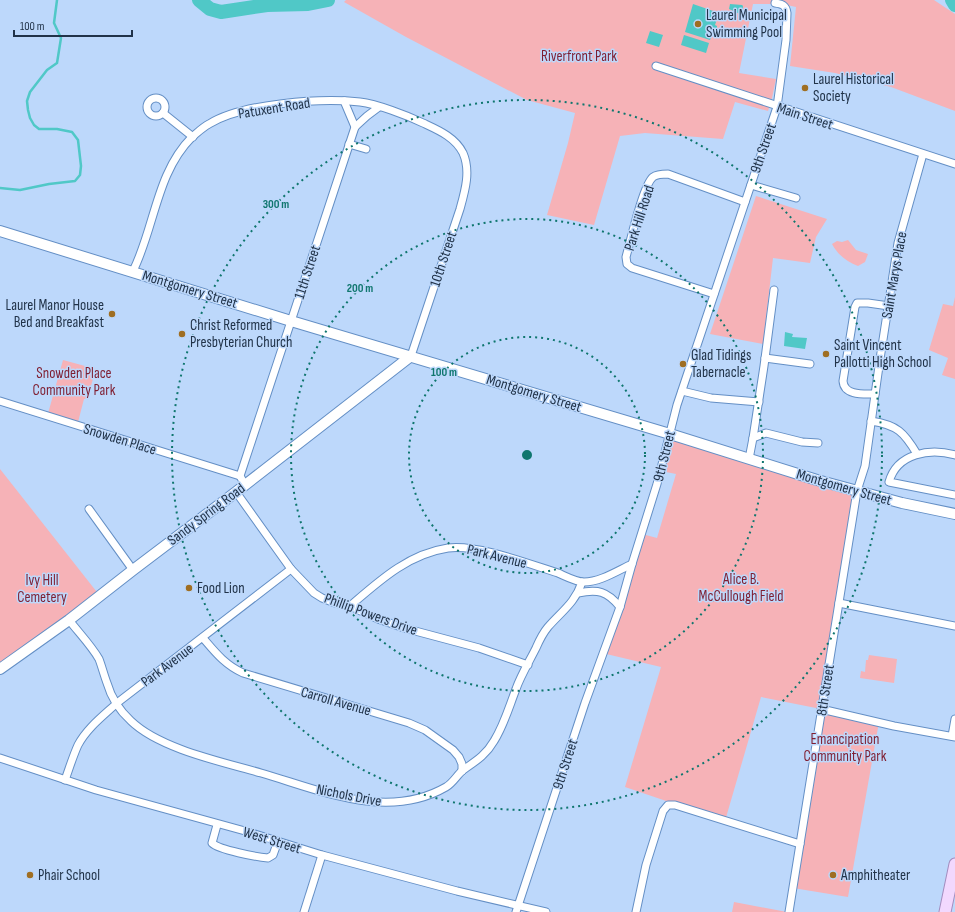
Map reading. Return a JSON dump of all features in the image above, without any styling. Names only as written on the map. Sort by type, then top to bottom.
[{"type":"main road","points":[[945,912],[955,864]]},
{"type":"street","name":"9th Street","points":[[517,908],[595,675],[620,607],[657,484],[673,419],[777,107],[788,13],[787,9],[782,4],[775,4]]},
{"type":"street","name":"Main Street","points":[[656,66],[777,107],[955,164]]},
{"type":"street","name":"Patuxent Road","points":[[133,271],[144,246],[167,173],[182,149],[193,137],[208,124],[224,116],[261,107],[312,101],[361,102],[419,121],[445,134],[457,145],[466,161]]},
{"type":"street","points":[[344,101],[355,127]]},
{"type":"street","name":"11th Street","points":[[240,476],[355,127],[379,107]]},
{"type":"street","points":[[163,113],[193,137]]},
{"type":"street","points":[[349,144],[366,148]]},
{"type":"street","name":"Saint Marys Place","points":[[857,491],[865,466],[898,243],[923,154]]},
{"type":"street","name":"10th Street","points":[[411,356],[464,193],[467,172],[466,161]]},
{"type":"street","name":"Park Hill Road","points":[[714,294],[632,268],[627,264],[626,258],[648,182],[654,176],[668,174],[745,202]]},
{"type":"street","points":[[751,185],[796,198]]},
{"type":"street","name":"Montgomery Street","points":[[0,231],[291,321],[749,459],[857,491],[902,503],[955,514]]},
{"type":"street","points":[[749,459],[759,402],[774,290]]},
{"type":"street","points":[[875,394],[849,391],[845,388],[842,381],[857,303],[889,306]]},
{"type":"street","name":"Sandy Spring Road","points":[[0,669],[69,620],[245,486],[411,356]]},
{"type":"street","points":[[765,358],[810,364]]},
{"type":"street","points":[[682,392],[711,398],[759,402]]},
{"type":"street","name":"Snowden Place","points":[[0,401],[240,476]]},
{"type":"street","points":[[872,421],[884,423],[898,429],[910,442],[917,454]]},
{"type":"street","points":[[753,438],[766,433],[802,442],[818,442]]},
{"type":"street","points":[[955,455],[929,452],[917,454],[907,458],[899,464],[891,475],[889,482],[955,495]]},
{"type":"street","points":[[240,476],[245,486]]},
{"type":"street","name":"8th Street","points":[[789,912],[857,491]]},
{"type":"street","name":"Phillip Powers Drive","points":[[236,492],[291,569],[318,596],[335,603],[350,606],[378,619],[479,648],[528,665]]},
{"type":"street","points":[[89,509],[133,570]]},
{"type":"street","name":"Park Avenue","points":[[350,606],[388,573],[406,562],[437,550],[449,548],[464,547],[478,549],[531,564],[582,582]]},
{"type":"street","points":[[582,582],[599,579],[632,564]]},
{"type":"street","name":"Park Avenue","points":[[65,780],[76,751],[83,738],[96,722],[117,703],[291,569]]},
{"type":"street","name":"Nichols Drive","points":[[69,620],[86,640],[96,655],[111,694],[117,703],[131,722],[151,735],[171,745],[232,765],[349,798],[368,802],[404,802],[418,799],[448,786],[462,771],[476,762],[493,744],[517,687],[545,631],[578,593],[582,582]]},
{"type":"street","points":[[578,593],[588,591],[602,592],[608,594],[620,607]]},
{"type":"street","points":[[839,603],[955,626]]},
{"type":"street","name":"Carroll Avenue","points":[[203,638],[225,663],[242,673],[394,717],[425,730],[453,750],[459,757],[462,764],[462,771]]},
{"type":"street","points":[[821,709],[894,726],[954,737],[955,719]]},
{"type":"street","name":"West Street","points":[[0,758],[65,780],[217,825],[278,841],[322,856],[452,889],[517,908],[546,912]]},
{"type":"street","points":[[636,912],[648,858],[663,811],[668,805],[675,805],[800,844]]},
{"type":"street","points":[[217,825],[212,843],[216,846],[232,851],[268,858],[273,855],[278,841]]},
{"type":"street","points":[[304,912],[322,856]]},
{"type":"green space","name":"Riverfront Park","points":[[346,0],[934,0],[955,14],[955,111],[891,87],[835,73],[790,66],[796,7],[782,4],[753,4],[739,73],[776,79],[768,111],[735,102],[723,139],[645,133],[620,136],[594,225],[547,215],[575,113],[527,100],[406,37],[344,2]]},
{"type":"green space","points":[[756,196],[827,219],[816,237],[810,263],[773,258],[763,344],[710,334]]},
{"type":"green space","points":[[848,240],[856,250],[868,254],[865,262],[858,266],[843,258],[832,244],[837,241],[842,242]]},
{"type":"green space","points":[[955,297],[955,379],[942,375],[948,358],[929,350],[943,304],[953,306]]},
{"type":"green space","name":"Snowden Place Community Park","points":[[63,360],[96,369],[87,399],[84,399],[77,426],[47,417]]},
{"type":"green space","name":"Alice B. McCullough Field","points":[[670,434],[857,491],[821,709],[761,697],[725,821],[625,787],[661,667],[602,653],[642,534],[657,538],[676,474],[661,471]]},
{"type":"green space","name":"Ivy Hill Cemetery","points":[[0,469],[100,596],[0,669]]},
{"type":"green space","points":[[869,655],[897,659],[894,683],[860,678],[861,671],[865,672],[866,660],[868,660]]},
{"type":"green space","name":"Emancipation Community Park","points":[[821,709],[879,722],[848,897],[793,888]]},
{"type":"green space","points":[[734,902],[787,912],[732,912]]},
{"type":"shaded area","points":[[693,4],[719,13],[715,25],[717,26],[717,29],[714,29],[710,40],[685,32]]},
{"type":"shaded area","points":[[730,4],[742,5],[742,15],[729,9]]},
{"type":"shaded area","points":[[650,31],[663,35],[659,47],[646,43]]},
{"type":"shaded area","points":[[684,35],[709,43],[706,53],[681,45]]},
{"type":"shaded area","points":[[785,332],[793,334],[792,337],[807,338],[805,349],[784,346]]},
{"type":"waterway","points":[[0,188],[20,190],[49,184],[75,181],[80,175],[81,166],[78,140],[72,132],[57,129],[39,129],[34,125],[28,110],[27,101],[30,92],[47,70],[57,63],[61,38],[54,23],[57,0]]},
{"type":"waterway","points":[[199,0],[210,9],[221,12],[267,5],[308,4],[328,0]]},
{"type":"waterway","points":[[952,0],[955,5]]},
{"type":"place","name":"Laurel Municipal Swimming Pool","points":[[698,24]]},
{"type":"place","name":"Laurel Historical Society","points":[[805,88]]},
{"type":"place","name":"Laurel Manor House Bed and Breakfast","points":[[112,314]]},
{"type":"place","name":"Christ Reformed Presbyterian Church","points":[[182,334]]},
{"type":"place","name":"Saint Vincent Pallotti High School","points":[[826,354]]},
{"type":"place","name":"Glad Tidings Tabernacle","points":[[683,364]]},
{"type":"place","name":"Food Lion","points":[[189,588]]},
{"type":"place","name":"Phair School","points":[[30,875]]},
{"type":"place","name":"Amphitheater","points":[[833,875]]}]
